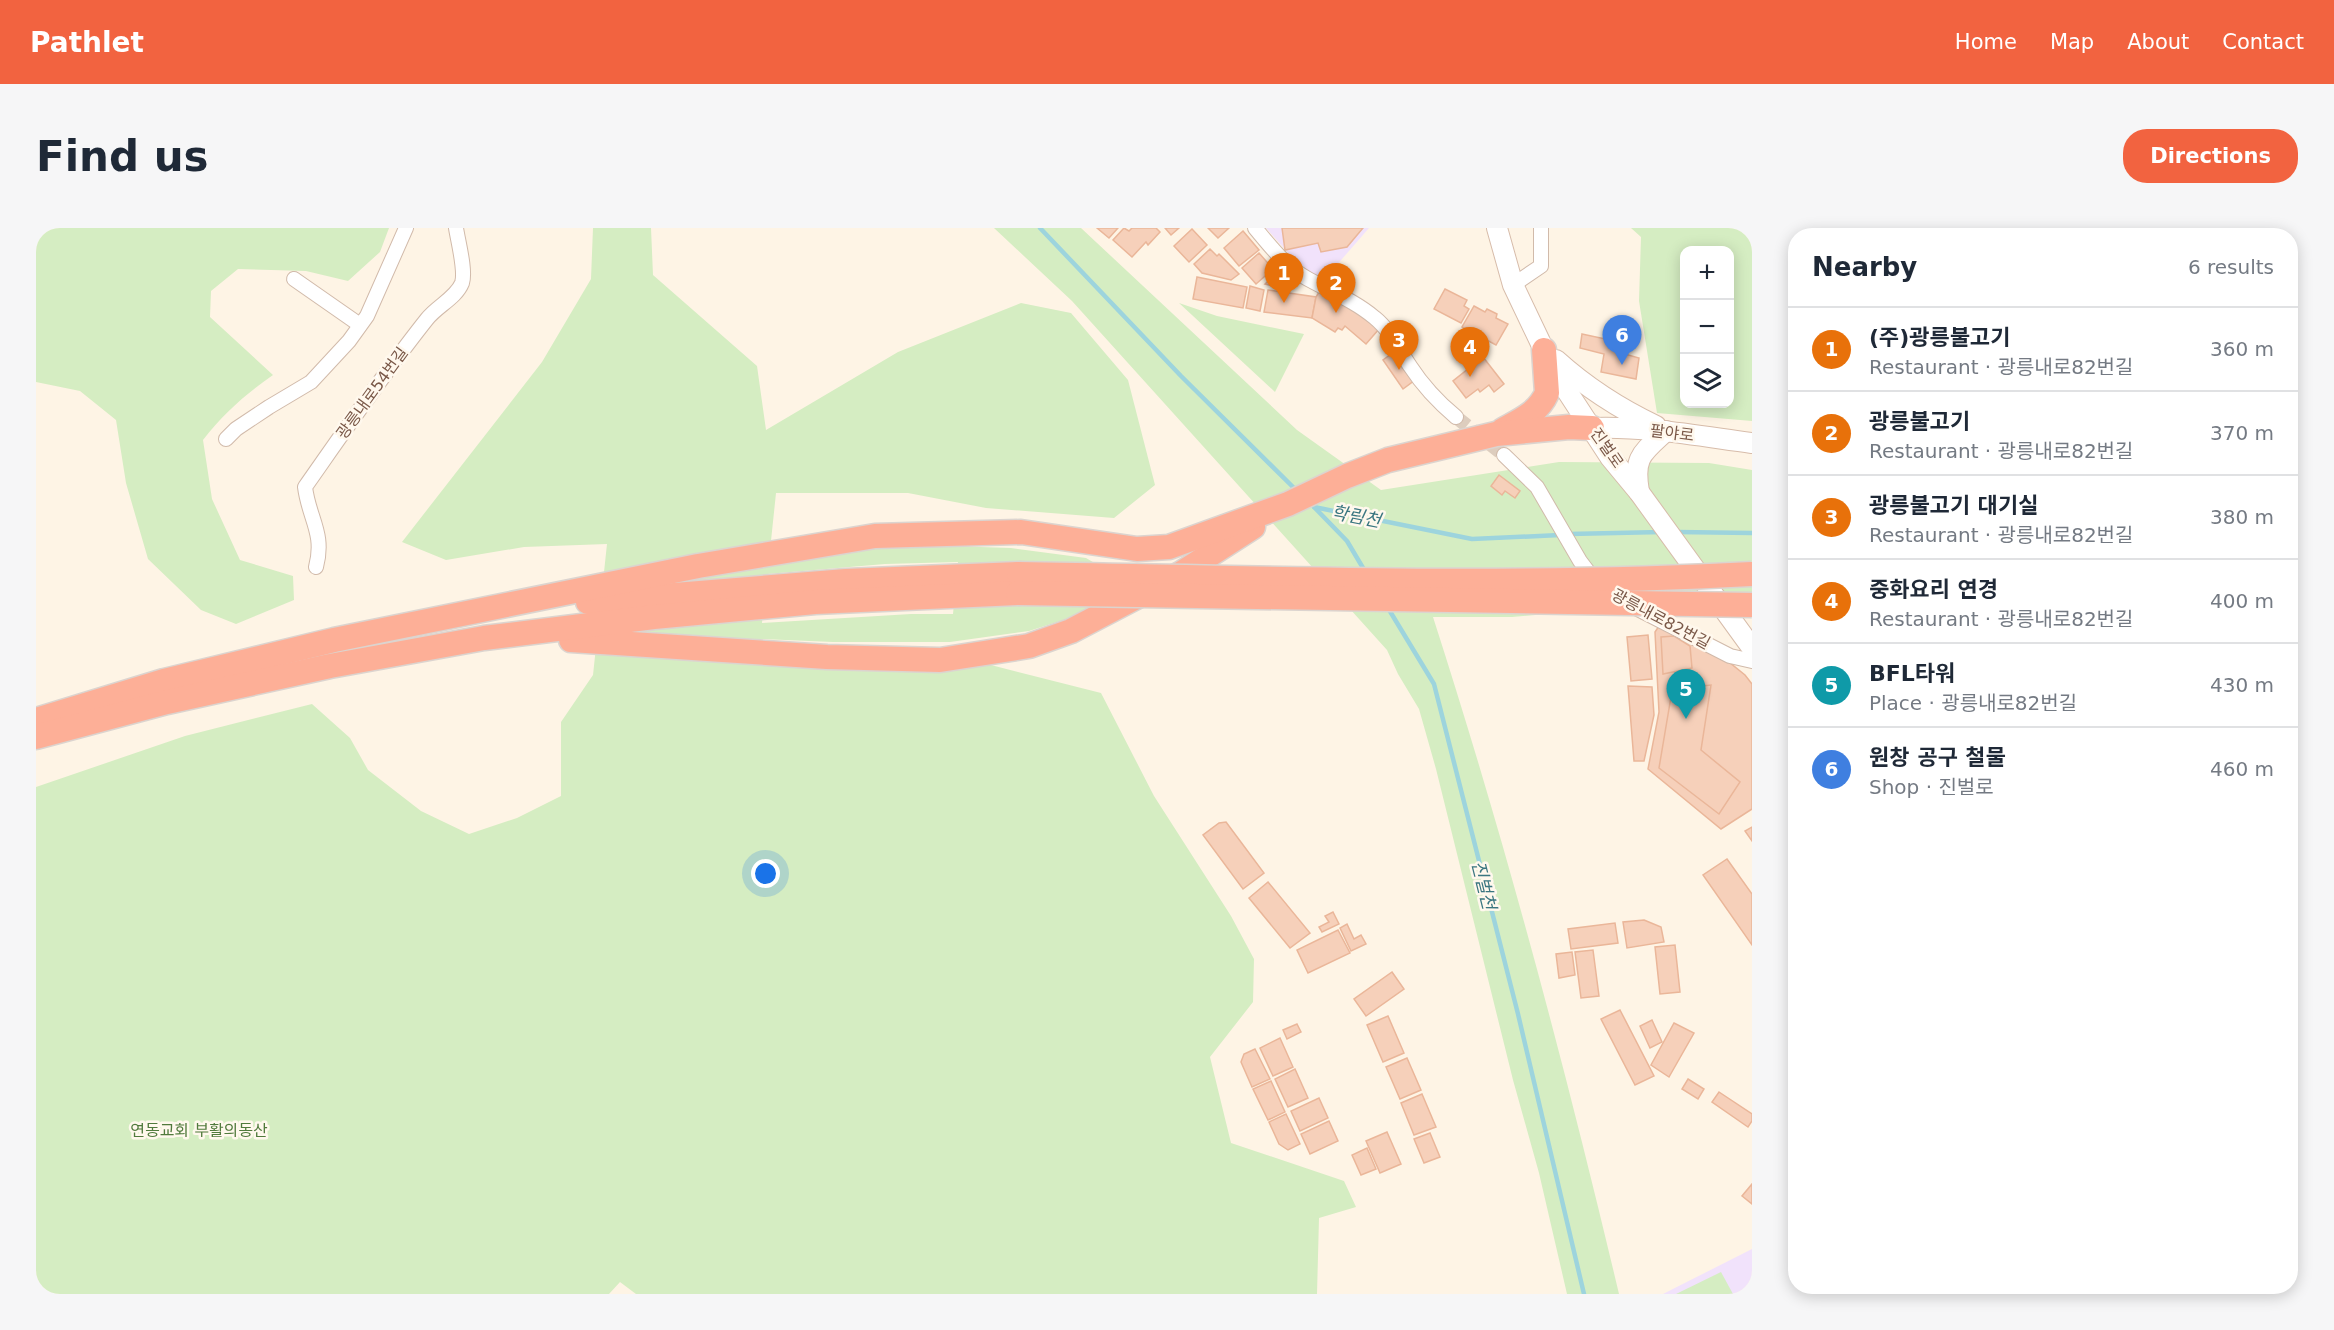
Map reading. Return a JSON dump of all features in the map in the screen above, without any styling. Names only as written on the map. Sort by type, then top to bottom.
[{"type":"highway","points":[[1500,444],[1542,404],[1547,393],[1544,350]]},
{"type":"highway","points":[[36,720],[164,681],[334,640],[698,566],[875,536],[1021,532],[1137,549],[1169,547],[1288,504],[1347,476],[1388,460],[1500,444],[1569,427],[1592,428]]},
{"type":"highway","points":[[484,638],[594,640],[826,657],[940,660],[1029,646],[1071,631],[1180,574],[1288,504]]},
{"type":"highway","points":[[475,612],[763,586],[1648,580],[1752,574]]},
{"type":"highway","points":[[36,737],[167,702],[330,666],[484,638],[654,617],[1018,583],[1752,605]]},
{"type":"street","points":[[226,439],[236,429],[269,406],[311,382],[360,325],[367,316],[406,228]]},
{"type":"street","name":"광릉내로54번길","points":[[316,567],[319,557],[319,533],[307,503],[305,487],[370,393],[432,311],[457,291],[463,280],[456,228]]},
{"type":"street","points":[[1255,228],[1284,262],[1306,278],[1336,292],[1376,318],[1438,403],[1456,417]]},
{"type":"street","name":"진벌로","points":[[1497,228],[1513,285],[1544,350],[1610,457],[1704,579],[1752,648]]},
{"type":"street","points":[[1513,285],[1541,266],[1541,228]]},
{"type":"street","points":[[294,279],[360,325]]},
{"type":"street","points":[[1544,350],[1587,387],[1631,414],[1666,431],[1641,454],[1636,475],[1639,492]]},
{"type":"street","name":"팔야로","points":[[1592,428],[1618,427],[1666,431],[1752,443]]},
{"type":"street","name":"광릉내로82번길","points":[[1500,444],[1537,487],[1580,561],[1598,585],[1628,604],[1730,656],[1752,661]]},
{"type":"shaded area","points":[[1266,228],[1369,228],[1322,282],[1290,255]]},
{"type":"shaded area","points":[[1752,1249],[1752,1294],[1663,1294]]},
{"type":"green space","points":[[36,228],[389,228],[380,252],[348,281],[306,271],[238,269],[211,291],[210,317],[273,375],[236,404],[203,440],[212,499],[240,560],[293,576],[294,600],[236,624],[201,610],[148,559],[126,483],[116,420],[80,391],[36,382]]},
{"type":"green space","name":"연동교회 부활의동산","points":[[593,228],[651,228],[653,275],[757,366],[766,430],[898,352],[1021,303],[1071,313],[1128,380],[1155,485],[1114,518],[986,508],[908,493],[776,493],[769,560],[889,544],[1011,548],[1086,558],[1127,582],[1085,613],[1029,631],[950,642],[833,642],[761,639],[760,648],[987,664],[1101,693],[1154,796],[1231,916],[1254,959],[1253,1002],[1210,1057],[1231,1143],[1344,1181],[1356,1207],[1319,1218],[1317,1294],[636,1294],[620,1282],[609,1294],[36,1294],[36,787],[185,736],[312,704],[350,738],[368,770],[421,811],[469,834],[517,818],[561,796],[561,722],[593,675],[607,544],[524,547],[446,560],[402,542],[542,362],[591,279]],"holes":[[[958,562],[953,614],[911,614],[762,623],[767,574],[885,564]]]},
{"type":"green space","points":[[994,228],[1081,228],[1297,430],[1381,490],[1559,462],[1709,463],[1752,470],[1752,596],[1512,617],[1433,617],[1485,785],[1533,954],[1619,1294],[1567,1294],[1539,1173],[1513,1080],[1436,769],[1419,709],[1387,650],[1072,301]]},
{"type":"green space","points":[[1631,228],[1752,228],[1752,421],[1657,413],[1639,301],[1641,237]]},
{"type":"green space","points":[[1179,303],[1217,316],[1304,334],[1275,392]]},
{"type":"green space","points":[[1721,1272],[1733,1294],[1676,1294]]},
{"type":"building","points":[[1097,228],[1118,228],[1109,238]]},
{"type":"building","points":[[1124,228],[1129,231],[1132,228],[1156,228],[1160,232],[1148,245],[1146,242],[1132,257],[1113,240]]},
{"type":"building","points":[[1165,228],[1179,228],[1171,235]]},
{"type":"building","points":[[1208,228],[1229,228],[1218,238]]},
{"type":"building","points":[[1282,228],[1363,228],[1347,247],[1321,252],[1318,243],[1285,250]]},
{"type":"building","points":[[1192,229],[1207,245],[1189,262],[1174,246]]},
{"type":"building","points":[[1243,231],[1259,250],[1239,266],[1224,248]]},
{"type":"building","points":[[1210,249],[1217,256],[1219,254],[1239,274],[1231,280],[1202,273],[1194,264]]},
{"type":"building","points":[[1259,253],[1273,269],[1256,284],[1242,268]]},
{"type":"building","points":[[1279,270],[1295,282],[1290,290],[1265,284]]},
{"type":"building","points":[[1197,277],[1247,287],[1243,308],[1193,299]]},
{"type":"building","points":[[1250,286],[1264,290],[1260,311],[1246,308]]},
{"type":"building","points":[[1445,289],[1467,300],[1464,306],[1469,309],[1461,323],[1434,309]]},
{"type":"building","points":[[1268,290],[1316,297],[1312,318],[1264,312]]},
{"type":"building","points":[[1319,292],[1353,308],[1379,329],[1366,344],[1345,326],[1342,330],[1338,328],[1335,332],[1312,318]]},
{"type":"building","points":[[1474,306],[1485,312],[1487,309],[1497,314],[1496,318],[1508,324],[1496,345],[1462,327]]},
{"type":"building","points":[[1582,334],[1615,341],[1614,351],[1639,358],[1636,379],[1601,372],[1604,354],[1580,348]]},
{"type":"building","points":[[1394,352],[1415,380],[1403,389],[1383,360]]},
{"type":"building","points":[[1483,357],[1504,384],[1494,392],[1489,385],[1480,392],[1478,389],[1466,398],[1453,381]]},
{"type":"building","points":[[1499,475],[1520,491],[1515,498],[1505,491],[1502,495],[1491,486]]},
{"type":"building","points":[[1659,626],[1730,663],[1752,684],[1752,809],[1721,829],[1648,769],[1659,712],[1655,632]]},
{"type":"building","points":[[1648,635],[1652,679],[1631,681],[1627,637]]},
{"type":"building","points":[[1674,636],[1690,646],[1692,668],[1663,674],[1661,637]]},
{"type":"building","points":[[1673,685],[1692,687],[1711,685],[1701,750],[1740,782],[1719,814],[1659,768]]},
{"type":"building","points":[[1628,686],[1652,687],[1654,715],[1644,761],[1634,761]]},
{"type":"building","points":[[1226,822],[1264,873],[1243,889],[1203,835],[1219,823]]},
{"type":"building","points":[[1752,827],[1752,841],[1745,831]]},
{"type":"building","points":[[1727,859],[1752,894],[1752,945],[1703,875]]},
{"type":"building","points":[[1268,882],[1310,933],[1290,948],[1249,898]]},
{"type":"building","points":[[1333,912],[1339,924],[1322,932],[1319,927],[1329,922],[1325,916]]},
{"type":"building","points":[[1644,920],[1661,927],[1664,942],[1627,948],[1623,922]]},
{"type":"building","points":[[1615,923],[1618,943],[1571,949],[1568,929]]},
{"type":"building","points":[[1347,924],[1354,939],[1361,935],[1366,944],[1351,951],[1340,928]]},
{"type":"building","points":[[1338,930],[1350,953],[1308,973],[1297,950]]},
{"type":"building","points":[[1675,945],[1680,992],[1660,994],[1655,947]]},
{"type":"building","points":[[1593,950],[1599,996],[1581,998],[1575,952]]},
{"type":"building","points":[[1572,952],[1575,975],[1559,978],[1556,954]]},
{"type":"building","points":[[1392,972],[1404,989],[1366,1016],[1354,999]]},
{"type":"building","points":[[1620,1010],[1654,1076],[1635,1085],[1601,1019]]},
{"type":"building","points":[[1388,1016],[1404,1053],[1383,1062],[1367,1025]]},
{"type":"building","points":[[1652,1020],[1662,1042],[1650,1048],[1640,1026]]},
{"type":"building","points":[[1674,1023],[1694,1033],[1669,1077],[1651,1065]]},
{"type":"building","points":[[1297,1024],[1301,1032],[1287,1039],[1283,1030]]},
{"type":"building","points":[[1280,1038],[1293,1067],[1273,1076],[1260,1048]]},
{"type":"building","points":[[1255,1049],[1270,1079],[1252,1087],[1241,1062],[1244,1054]]},
{"type":"building","points":[[1407,1058],[1421,1090],[1400,1099],[1386,1067]]},
{"type":"building","points":[[1295,1069],[1308,1098],[1288,1107],[1275,1079]]},
{"type":"building","points":[[1688,1079],[1704,1089],[1698,1099],[1682,1089]]},
{"type":"building","points":[[1271,1081],[1285,1112],[1268,1120],[1253,1089]]},
{"type":"building","points":[[1719,1092],[1752,1114],[1752,1121],[1748,1127],[1712,1102]]},
{"type":"building","points":[[1422,1094],[1436,1127],[1414,1135],[1401,1103]]},
{"type":"building","points":[[1319,1098],[1328,1118],[1300,1131],[1291,1111]]},
{"type":"building","points":[[1286,1114],[1300,1144],[1288,1150],[1279,1144],[1269,1122]]},
{"type":"building","points":[[1329,1121],[1338,1141],[1310,1154],[1301,1134]]},
{"type":"building","points":[[1387,1132],[1401,1164],[1380,1173],[1366,1141]]},
{"type":"building","points":[[1430,1133],[1440,1157],[1424,1163],[1414,1139]]},
{"type":"building","points":[[1367,1148],[1376,1169],[1361,1175],[1352,1155]]},
{"type":"building","points":[[1752,1184],[1752,1204],[1742,1196]]},
{"type":"waterway","name":"학림천","points":[[1040,228],[1181,376],[1297,491]]},
{"type":"waterway","name":"진벌천","points":[[1314,507],[1347,541],[1366,573]]},
{"type":"waterway","name":"학림천","points":[[1314,507],[1472,539],[1560,535]]},
{"type":"waterway","name":"학림천","points":[[1569,534],[1662,532]]},
{"type":"waterway","name":"학림천","points":[[1677,532],[1752,533]]},
{"type":"waterway","name":"진벌천","points":[[1388,608],[1434,684],[1518,1014],[1584,1294]]},
{"type":"tunnel","points":[[1456,417],[1504,455]]},
{"type":"place","name":"(주)광릉불고기","points":[[1284,303]]},
{"type":"place","name":"광릉불고기","points":[[1336,313]]},
{"type":"place","name":"원창 공구 철물","points":[[1622,365]]},
{"type":"place","name":"광릉불고기 대기실","points":[[1399,370]]},
{"type":"place","name":"중화요리 연경","points":[[1470,377]]},
{"type":"place","name":"BFL타워","points":[[1686,719]]}]
